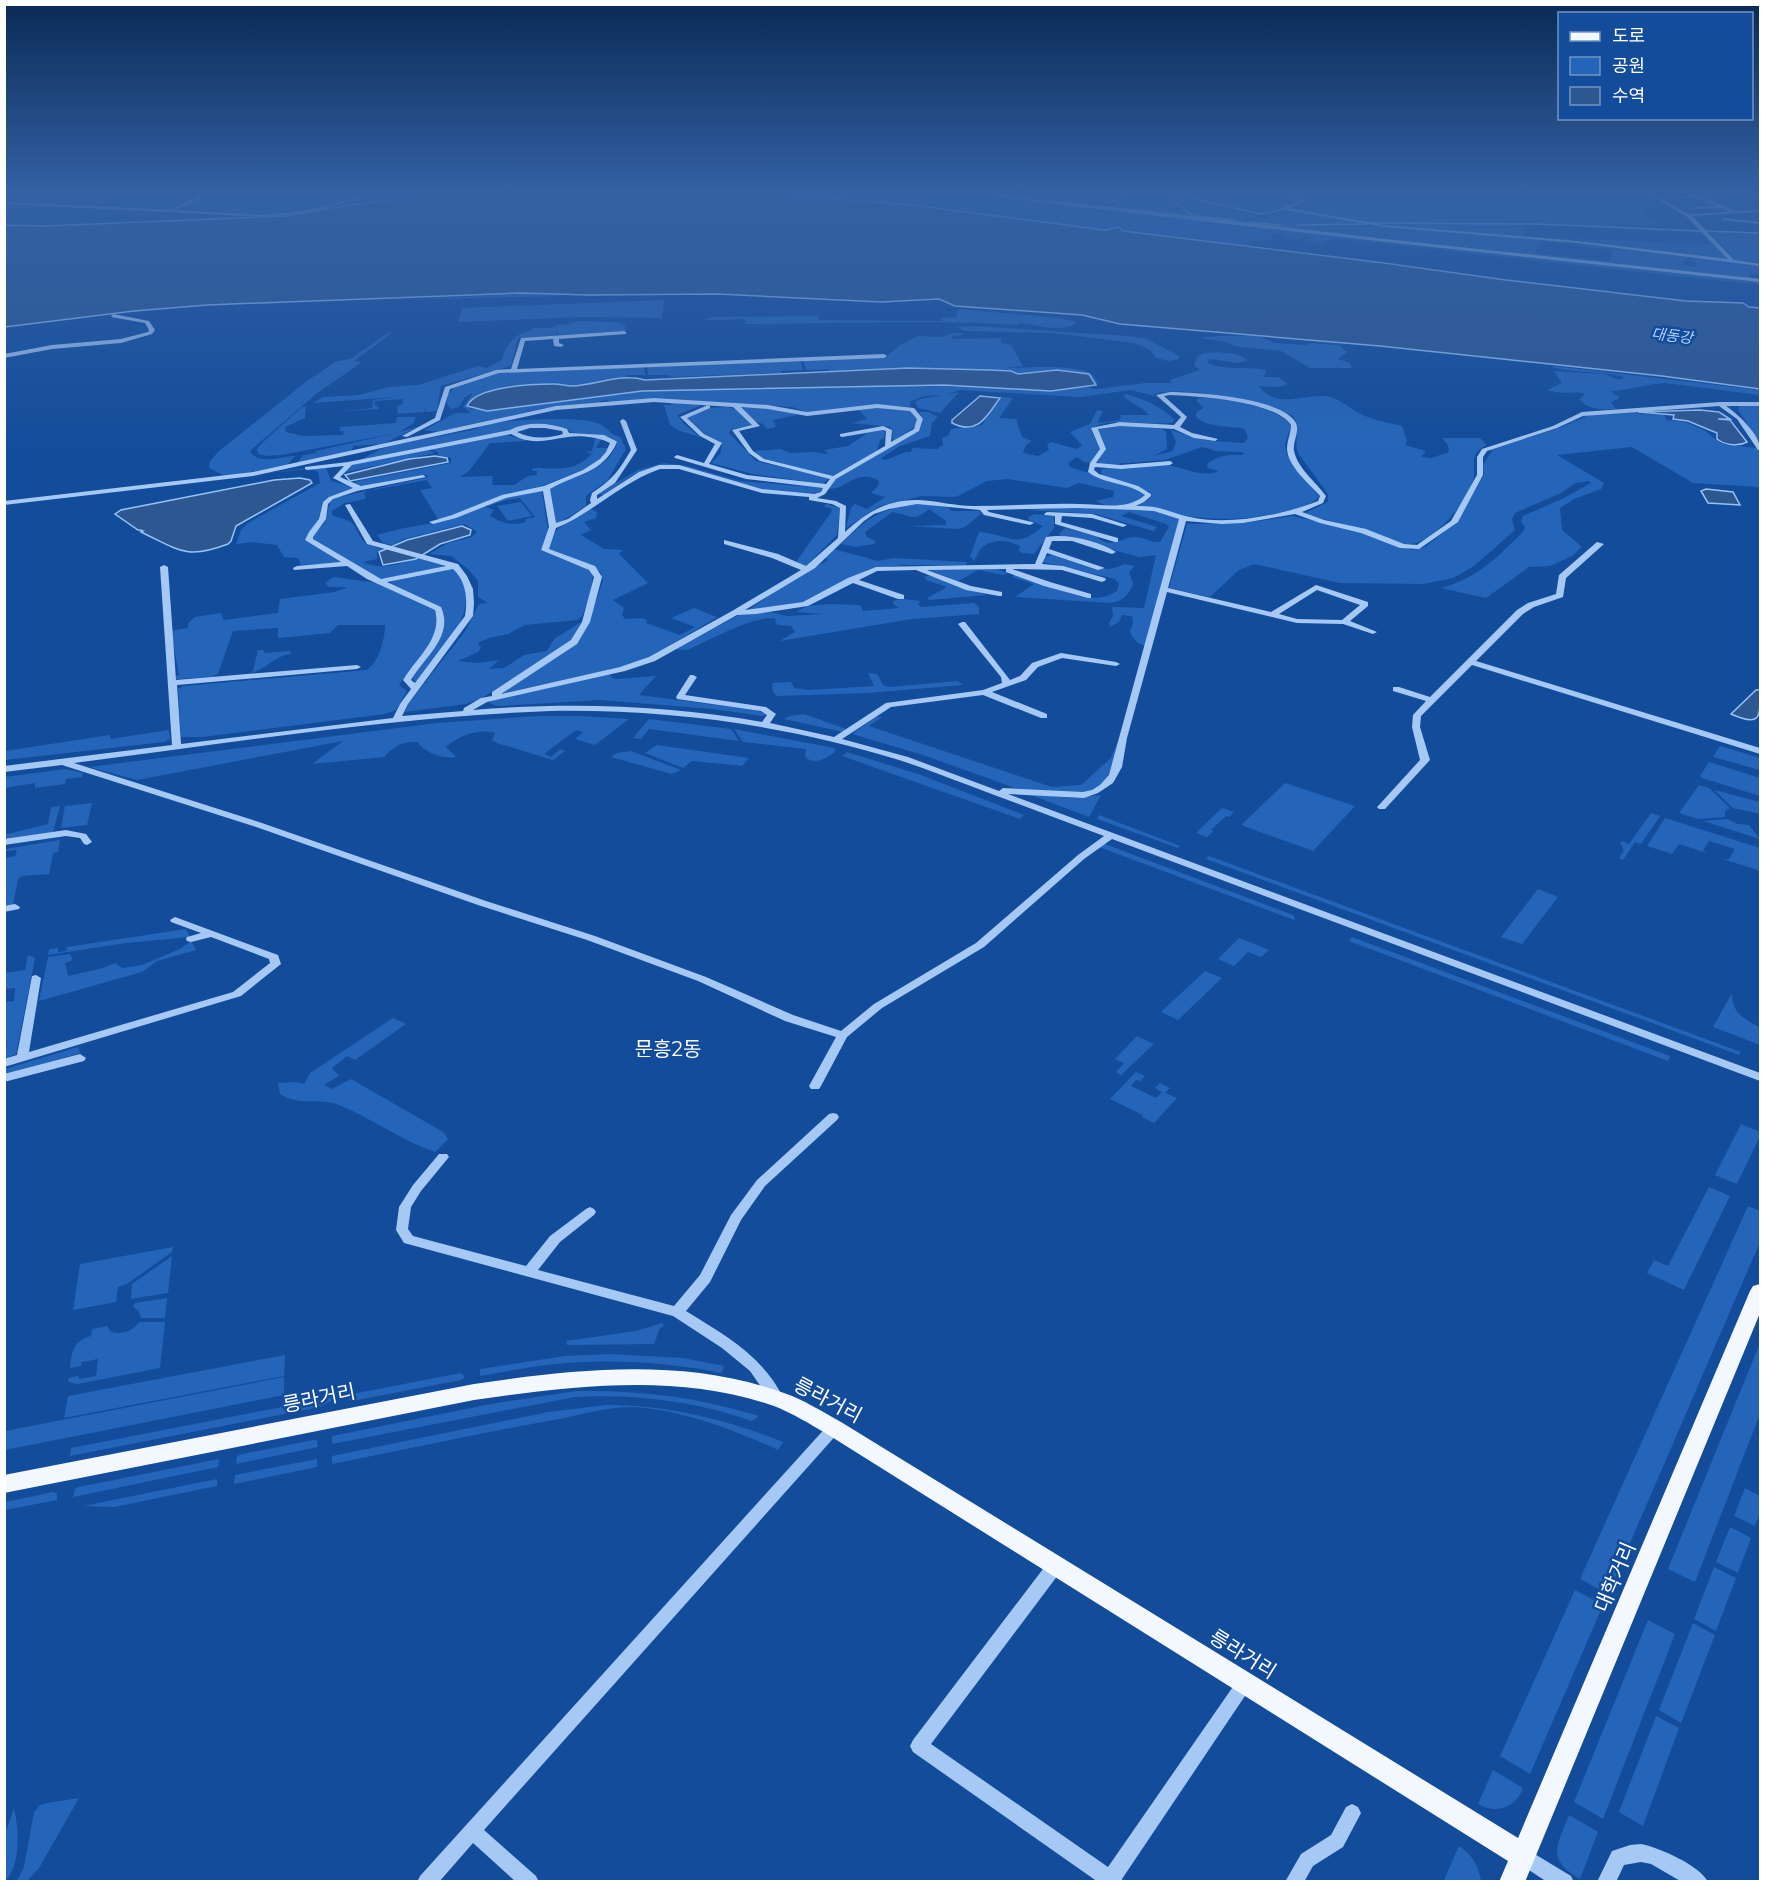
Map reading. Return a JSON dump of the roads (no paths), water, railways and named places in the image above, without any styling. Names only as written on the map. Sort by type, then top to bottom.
[{"type":"main road","name":"대학거리","points":[[1512,1881],[1761,1292]]},
{"type":"main road","name":"릉라거리","points":[[4,1484],[474,1392],[548,1381],[640,1376],[725,1386],[777,1400],[834,1428],[1523,1856]]},
{"type":"street","points":[[1734,278],[1761,281]]},
{"type":"street","points":[[4,356],[52,347],[127,340],[150,333],[152,330],[147,322],[113,316]]},
{"type":"street","points":[[514,370],[521,340],[624,333]]},
{"type":"street","points":[[556,336],[556,345],[561,345]]},
{"type":"street","points":[[361,489],[336,478],[349,464],[438,419],[447,388],[490,373],[514,370],[884,356]]},
{"type":"street","points":[[484,700],[640,663],[735,613],[806,569],[872,513],[900,504],[917,502],[983,508],[1155,509],[1191,520],[1243,521],[1296,512],[1321,502],[1323,496],[1293,458],[1290,445],[1294,428],[1293,422],[1288,417],[1275,411],[1233,401],[1198,395],[1162,394],[1160,397],[1184,417],[1176,427]]},
{"type":"street","points":[[253,474],[556,408],[654,400],[735,405],[807,414],[877,406],[912,409],[920,419],[917,430],[834,478],[823,493],[815,496],[767,492],[679,467],[659,467],[641,473],[570,520],[553,527]]},
{"type":"street","points":[[704,466],[719,443],[702,435],[683,417],[704,407],[724,404]]},
{"type":"street","points":[[1296,512],[1322,522],[1363,531],[1403,546],[1419,547],[1454,522],[1463,509],[1480,475],[1480,457],[1484,450],[1555,427],[1582,414],[1720,404],[1761,404]]},
{"type":"street","points":[[1720,404],[1739,418],[1761,448]]},
{"type":"street","points":[[735,405],[757,426],[735,430],[756,457],[767,462],[834,478]]},
{"type":"street","points":[[595,503],[594,494],[613,481],[628,456],[633,453],[634,450],[623,421]]},
{"type":"street","points":[[1123,508],[1142,501],[1149,495],[1143,490],[1098,477],[1090,471],[1103,449],[1094,428],[1119,424],[1176,427],[1191,435],[1215,439]]},
{"type":"street","points":[[4,502],[349,464],[512,432],[522,427],[563,429],[567,435],[604,437],[614,442],[608,456],[599,465],[546,488],[504,496],[454,517],[433,522]]},
{"type":"street","points":[[842,435],[884,428],[889,430],[888,447]]},
{"type":"street","points":[[417,430],[431,435]]},
{"type":"street","points":[[677,457],[746,477],[828,486]]},
{"type":"street","points":[[1092,465],[1121,467],[1170,463]]},
{"type":"street","points":[[667,471],[749,492],[838,503],[845,509],[842,537]]},
{"type":"street","points":[[416,687],[406,680],[439,632],[441,614],[433,605],[347,564],[309,540],[309,535],[321,522],[326,502],[330,498],[361,489],[423,477]]},
{"type":"street","points":[[461,713],[569,647],[586,622],[598,577],[592,568],[545,550],[553,527],[546,488]]},
{"type":"street","points":[[348,505],[370,542],[455,566],[461,570],[467,582],[469,616],[404,704],[397,719]]},
{"type":"street","points":[[983,508],[986,514],[1030,523]]},
{"type":"street","points":[[1011,508],[1029,513],[1092,516],[1123,525]]},
{"type":"street","points":[[1019,520],[1029,513]]},
{"type":"street","points":[[1059,514],[1057,523],[1060,525],[1115,540]]},
{"type":"street","points":[[994,791],[1084,795],[1097,792],[1109,784],[1117,767],[1183,518]]},
{"type":"street","points":[[1038,566],[1049,539],[1056,537],[1112,552]]},
{"type":"street","points":[[727,542],[775,556],[806,569]]},
{"type":"street","points":[[1382,807],[1425,760],[1416,719],[1430,700],[1520,612],[1531,605],[1560,595],[1562,577],[1600,544]]},
{"type":"street","points":[[1045,550],[1101,568]]},
{"type":"street","points":[[297,568],[347,564]]},
{"type":"street","points":[[381,581],[455,566]]},
{"type":"street","points":[[735,613],[805,604],[876,568],[1038,566],[1063,568],[1102,580]]},
{"type":"street","points":[[164,567],[177,747]]},
{"type":"street","points":[[911,567],[969,588],[999,594]]},
{"type":"street","points":[[1001,567],[1088,596]]},
{"type":"street","points":[[851,580],[901,597]]},
{"type":"street","points":[[1272,615],[1316,587],[1365,604],[1344,622]]},
{"type":"street","points":[[1164,589],[1308,622],[1344,622],[1373,632]]},
{"type":"street","points":[[962,624],[1007,680],[1007,684]]},
{"type":"street","points":[[836,739],[889,705],[984,692],[1023,678],[1035,665],[1061,655],[1116,664]]},
{"type":"street","points":[[1470,662],[1761,751]]},
{"type":"street","points":[[172,683],[357,667]]},
{"type":"street","points":[[693,677],[680,697],[763,709],[772,714],[764,724]]},
{"type":"street","points":[[1396,689],[1430,700]]},
{"type":"street","points":[[984,692],[1044,716]]},
{"type":"street","points":[[4,769],[397,719],[461,713],[555,708],[615,709],[678,713],[764,724],[836,739],[905,759],[1761,1077]]},
{"type":"street","points":[[62,762],[262,826],[482,903],[591,938],[702,980],[789,1018],[843,1035]]},
{"type":"street","points":[[4,842],[58,832],[78,834],[83,836],[87,842]]},
{"type":"street","points":[[815,1086],[843,1035],[878,1006],[980,945],[1081,857],[1112,835]]},
{"type":"street","points":[[4,1063],[146,1018],[237,994],[276,964],[274,957],[174,920]]},
{"type":"street","points":[[191,939],[211,934]]},
{"type":"street","points":[[22,1058],[36,978]]},
{"type":"street","points":[[4,1078],[80,1058]]},
{"type":"street","points":[[677,1312],[705,1278],[736,1218],[761,1183],[833,1117]]},
{"type":"street","points":[[443,1158],[417,1188],[405,1207],[402,1230],[410,1240],[677,1312],[727,1344],[754,1367],[777,1400]]},
{"type":"street","points":[[528,1273],[555,1239],[590,1212]]},
{"type":"street","points":[[426,1881],[834,1428]]},
{"type":"street","points":[[1055,1566],[919,1746],[1112,1881],[1245,1684]]},
{"type":"street","points":[[1294,1881],[1307,1860],[1337,1841],[1352,1813]]},
{"type":"street","points":[[472,1831],[530,1881]]},
{"type":"street","points":[[1606,1881],[1618,1857],[1634,1851],[1652,1854],[1699,1881]]},
{"type":"street","points":[[1523,1856],[1565,1881]]},
{"type":"water","name":"대동강","points":[[5,278],[1492,278],[1686,301],[1743,303],[1749,307],[1760,308],[1760,389],[1662,376],[1380,346],[1120,324],[1082,315],[955,306],[939,299],[881,302],[718,294],[520,293],[207,305],[134,311],[5,327]]},
{"type":"water","points":[[908,368],[1011,371],[1018,374],[1057,370],[1089,374],[1096,385],[1051,391],[944,385],[642,391],[487,411],[467,406],[482,394],[520,386],[554,384],[572,386],[627,378],[645,380]]},
{"type":"water","points":[[980,396],[1000,398],[986,417],[975,426],[961,426],[952,423],[952,420]]},
{"type":"water","points":[[1700,410],[1719,412],[1730,419],[1718,419],[1730,420],[1747,442],[1736,445],[1728,444],[1717,439],[1717,433],[1688,421],[1673,419],[1674,415],[1638,412]]},
{"type":"water","points":[[435,456],[447,458],[448,462],[350,481],[345,475],[409,459]]},
{"type":"water","points":[[300,478],[310,480],[312,483],[236,526],[231,541],[214,549],[192,552],[174,548],[141,532],[143,531],[115,514],[121,510],[274,480]]},
{"type":"water","points":[[1706,489],[1733,492],[1740,505],[1708,503],[1701,491]]},
{"type":"water","points":[[462,526],[471,530],[470,535],[440,544],[416,559],[383,565],[379,552],[407,540]]},
{"type":"water","points":[[1756,690],[1760,690],[1760,707],[1757,717],[1749,720],[1731,714]]},
{"type":"district","name":"문흥2동","points":[[668,1049]]}]
